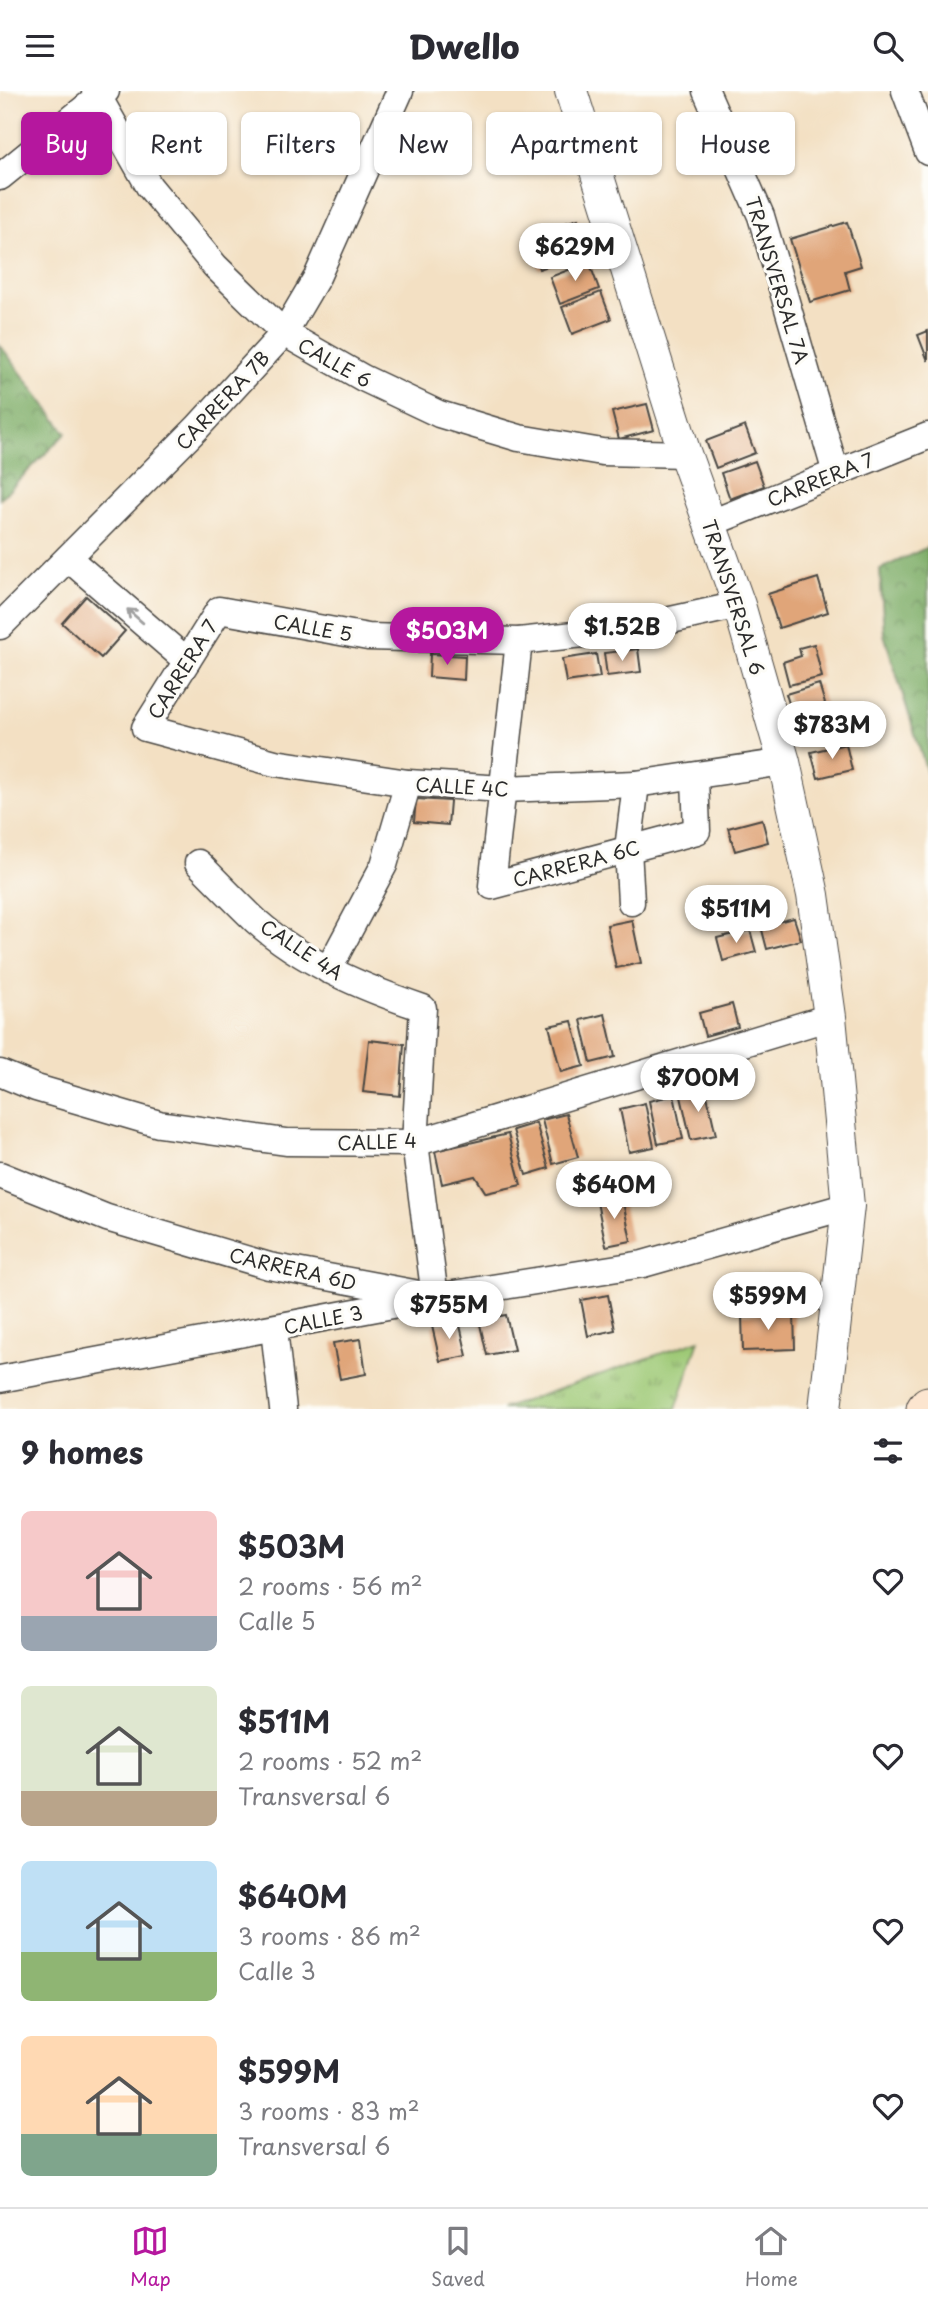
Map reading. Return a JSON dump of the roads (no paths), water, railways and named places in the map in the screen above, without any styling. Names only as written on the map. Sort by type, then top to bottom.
[{"type":"street","name":"CARRERA 7B","points":[[0,627],[197,428],[284,333],[317,277],[400,91]]},
{"type":"street","name":"TRANSVERSAL 6","points":[[571,91],[685,454],[740,605],[784,762],[813,895],[830,1017],[848,1206],[825,1409]]},
{"type":"street","name":"TRANSVERSAL 7A","points":[[706,91],[761,215],[836,473]]},
{"type":"street","points":[[905,91],[928,152]]},
{"type":"street","name":"CALLE 6","points":[[99,93],[149,186],[215,266],[284,333],[363,379],[426,408],[506,434],[602,452],[685,454]]},
{"type":"street","points":[[0,177],[99,93]]},
{"type":"street","name":"CARRERA 7","points":[[712,523],[928,436]]},
{"type":"street","points":[[68,558],[187,661]]},
{"type":"street","name":"CALLE 5","points":[[219,610],[368,637],[519,641],[631,629],[740,605]]},
{"type":"street","name":"CARRERA 7","points":[[145,728],[219,610]]},
{"type":"street","name":"CARRERA 6C","points":[[519,641],[492,886],[697,831],[695,778]]},
{"type":"street","name":"CALLE 4C","points":[[145,728],[275,764],[408,783],[503,789],[636,784],[695,778],[784,762]]},
{"type":"street","points":[[328,970],[384,865],[408,783]]},
{"type":"street","points":[[631,902],[628,849],[636,784]]},
{"type":"street","name":"CALLE 4A","points":[[198,863],[258,923],[328,970],[374,992],[423,1008],[415,1143]]},
{"type":"street","name":"CALLE 4","points":[[0,1073],[36,1089],[159,1124],[286,1142],[415,1143],[830,1017]]},
{"type":"street","points":[[415,1143],[435,1297]]},
{"type":"street","name":"CARRERA 6D","points":[[0,1175],[107,1218],[269,1266],[435,1297]]},
{"type":"street","name":"CALLE 3","points":[[0,1379],[435,1297],[643,1264],[848,1206]]},
{"type":"street","points":[[274,1329],[283,1409]]}]
